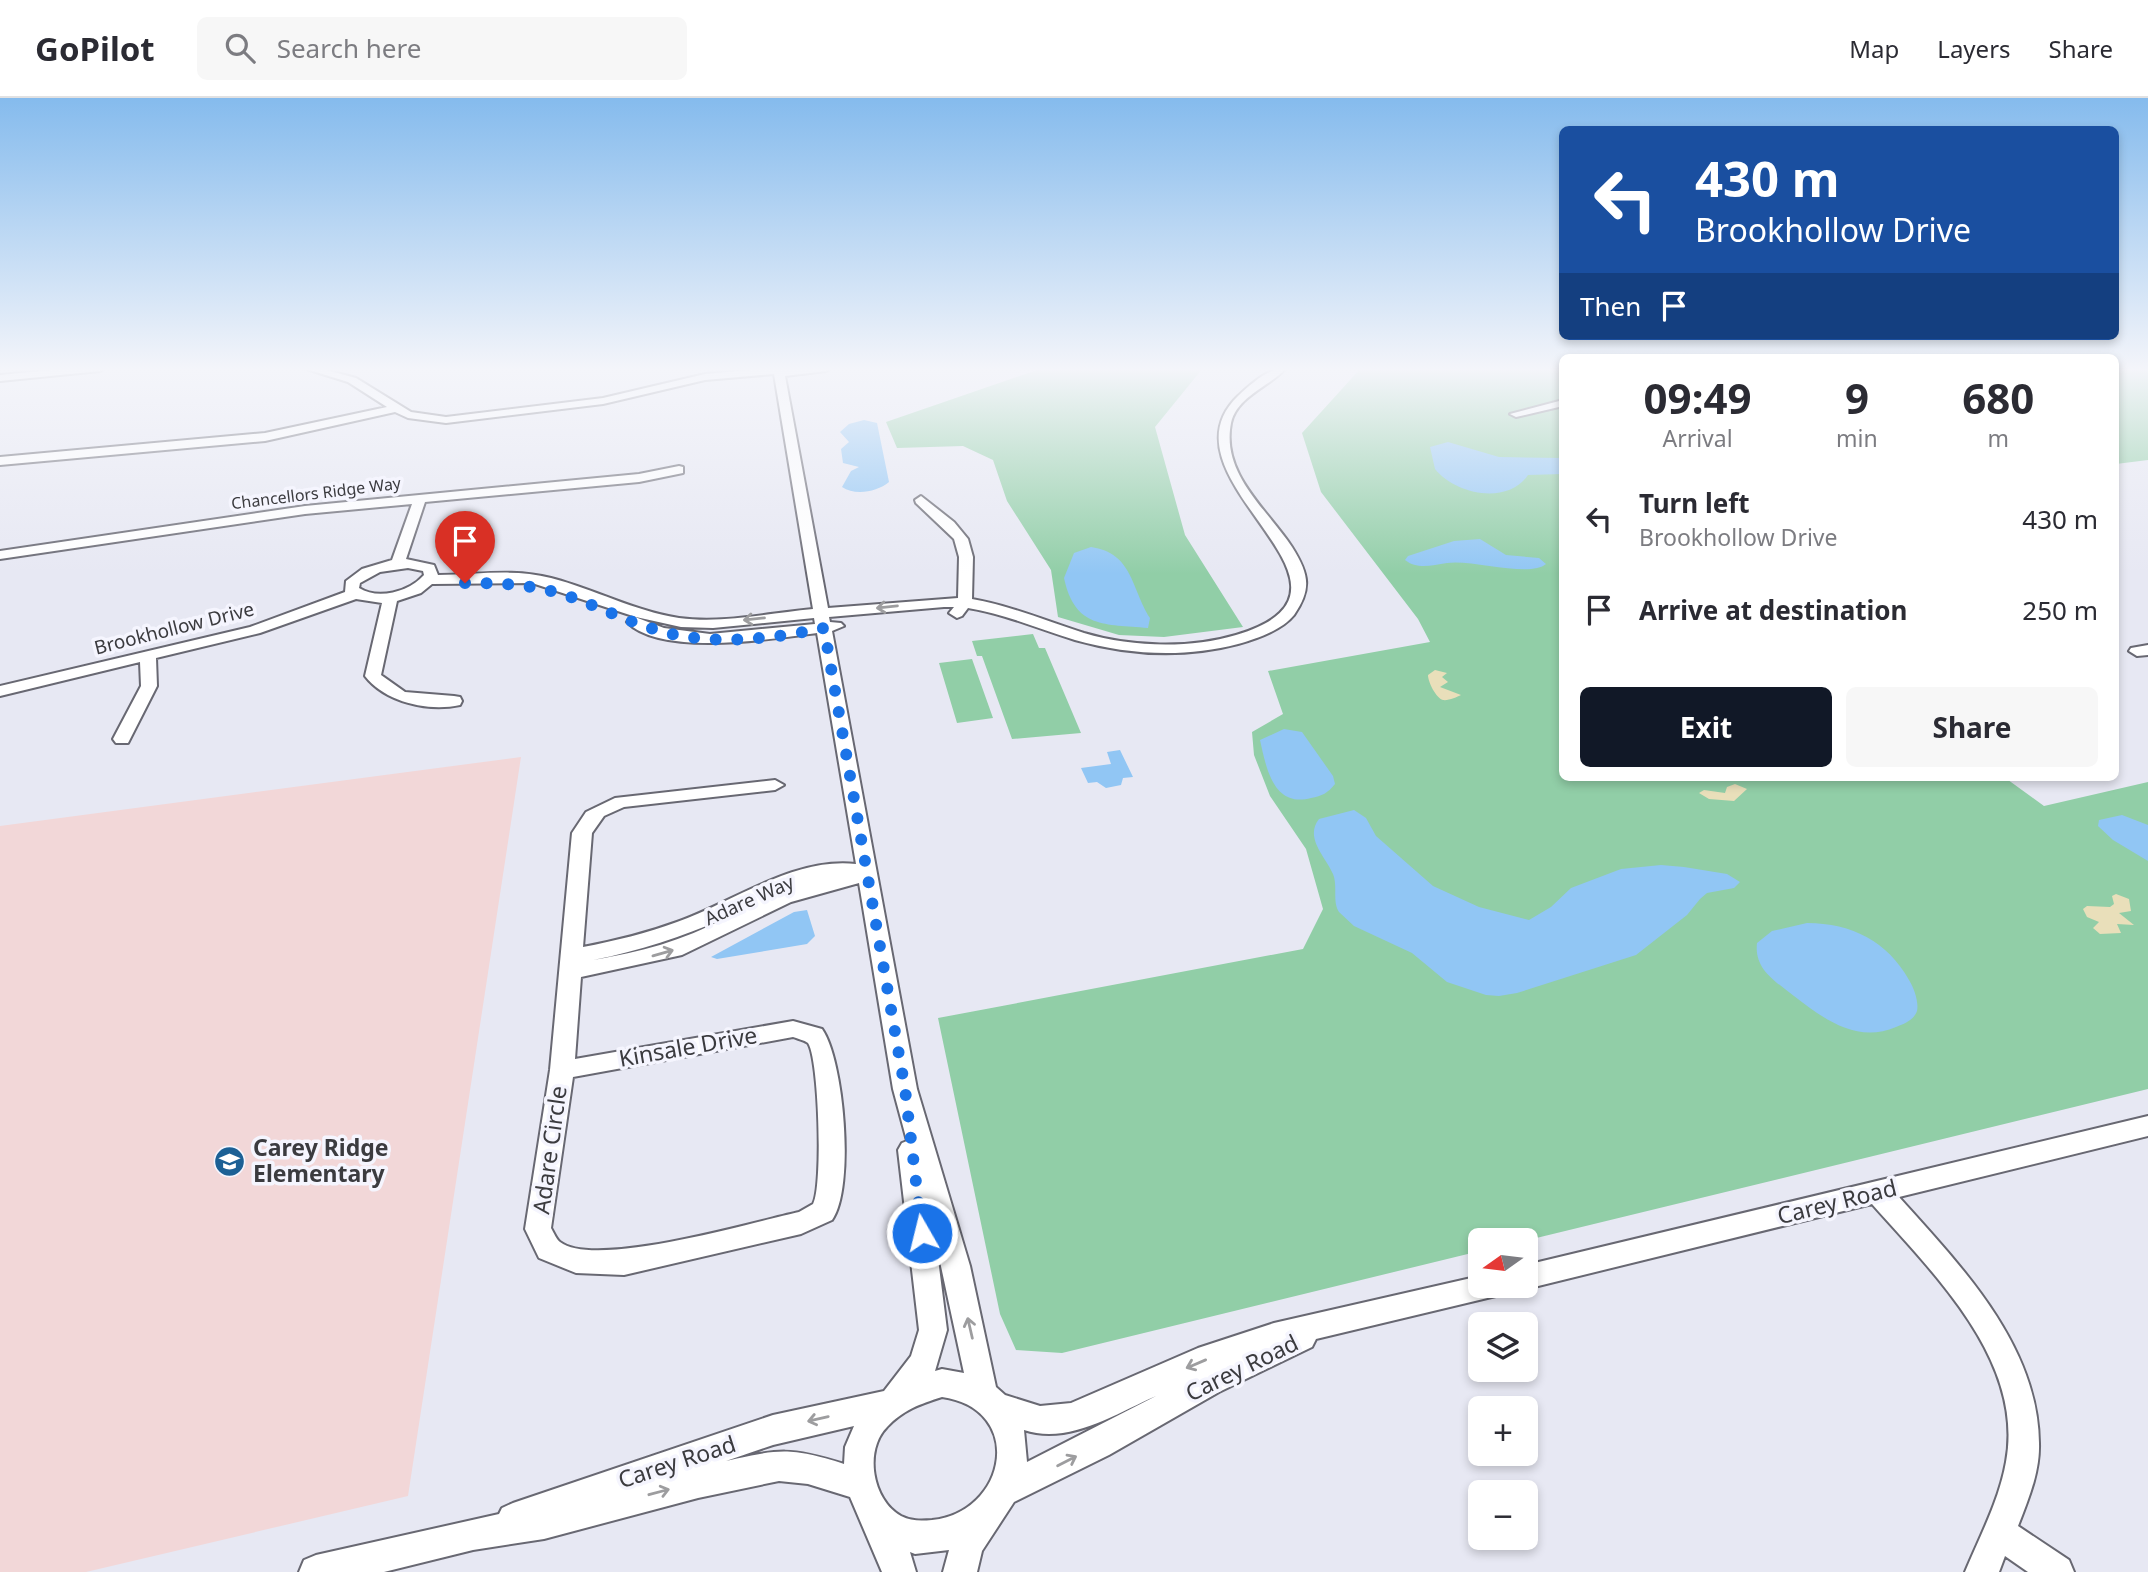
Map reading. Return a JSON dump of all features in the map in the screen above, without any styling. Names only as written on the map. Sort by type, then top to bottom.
[{"type":"street","points":[[0,461],[263,437]]},
{"type":"street","points":[[792,437],[905,1089],[933,1330],[923,1363],[870,1422],[861,1441],[856,1463],[864,1496],[893,1552],[899,1572]]},
{"type":"street","points":[[1001,612],[1096,640],[1150,647],[1208,645],[1266,628],[1287,614],[1298,601],[1303,586],[1300,572],[1231,475],[1223,458],[1220,437]]},
{"type":"street","name":"Chancellors Ridge Way","points":[[0,555],[279,513],[639,478],[679,470]]},
{"type":"street","points":[[398,564],[420,499]]},
{"type":"street","points":[[921,500],[951,526],[963,542],[967,559],[963,583],[967,589],[958,606]]},
{"type":"street","points":[[355,594],[351,586],[359,576],[376,568],[398,564],[424,565],[431,572],[429,580]]},
{"type":"street","name":"Brookhollow Drive","points":[[0,691],[255,630],[355,594],[370,597],[410,592],[429,580],[455,580],[546,590],[661,632],[694,638],[760,638],[823,621],[958,606],[1001,612]]},
{"type":"street","points":[[391,596],[373,676],[382,687],[394,694],[417,700],[454,701]]},
{"type":"street","points":[[122,739],[149,686],[148,656]]},
{"type":"street","name":"Adare Circle","points":[[775,785],[622,802],[600,809],[588,818],[582,833],[562,1070],[538,1229],[549,1250],[576,1261],[624,1263],[793,1226],[817,1216],[826,1208],[834,1175],[821,1045],[814,1035]]},
{"type":"street","name":"Adare Way","points":[[573,963],[661,954],[715,933],[808,888],[843,883],[867,873]]},
{"type":"street","name":"Kinsale Drive","points":[[562,1070],[793,1029],[814,1035]]},
{"type":"street","points":[[905,1089],[956,1266],[989,1401]]},
{"type":"street","name":"Carey Road","points":[[1538,1274],[2148,1126]]},
{"type":"street","points":[[1878,1192],[1977,1308],[1995,1338],[2021,1411],[2024,1445],[2018,1482],[1982,1572]]},
{"type":"street","name":"Carey Road","points":[[989,1401],[1040,1421],[1072,1418],[1208,1359],[1274,1336],[1332,1325],[1468,1291]]},
{"type":"street","name":"Carey Road","points":[[997,1501],[1209,1382],[1332,1325]]},
{"type":"street","points":[[892,1399],[920,1385],[942,1383],[964,1386],[989,1401],[1006,1424],[1013,1445],[1012,1467],[997,1501],[967,1544],[960,1572]]},
{"type":"street","name":"Carey Road","points":[[473,1534],[659,1466],[773,1430],[892,1399]]},
{"type":"street","name":"Carey Road","points":[[316,1572],[473,1534],[544,1522],[698,1482],[779,1465],[808,1468],[864,1496]]},
{"type":"street","points":[[864,1496],[887,1526],[912,1536],[926,1537],[939,1537],[966,1529],[997,1501]]},
{"type":"street","points":[[1998,1532],[2057,1572]]},
{"type":"shaded area","name":"Carey Ridge Elementary","points":[[521,757],[408,1496],[86,1572],[0,1572],[0,826]]},
{"type":"green space","points":[[892,437],[1158,437],[1185,535],[1243,627],[1164,637],[1119,635],[1058,617],[1051,570],[1007,501],[993,460],[963,446],[897,448]]},
{"type":"green space","points":[[1303,437],[1559,437],[1559,781],[2010,781],[2044,806],[2148,782],[2148,1089],[1538,1238],[1538,1228],[1468,1228],[1468,1254],[1062,1353],[1016,1350],[1000,1314],[938,1018],[1303,949],[1323,909],[1306,849],[1270,796],[1254,755],[1252,732],[1283,714],[1268,671],[1430,642],[1418,619],[1321,492]]},
{"type":"green space","points":[[2119,437],[2148,437],[2148,460],[2119,464]]},
{"type":"green space","points":[[1033,634],[1039,648],[1045,648],[1081,733],[1012,739],[982,656],[977,656],[972,641]]},
{"type":"green space","points":[[972,659],[993,718],[957,723],[939,663]]},
{"type":"sand","points":[[1435,670],[1447,673],[1442,677],[1448,682],[1440,687],[1461,695],[1452,699],[1440,699],[1428,675]]},
{"type":"sand","points":[[1735,784],[1747,789],[1734,801],[1709,799],[1699,793],[1704,790],[1725,793],[1727,787]]},
{"type":"sand","points":[[2116,894],[2129,899],[2131,911],[2119,913],[2134,925],[2117,924],[2121,933],[2100,934],[2093,928],[2099,922],[2087,917],[2083,909],[2087,906],[2110,907],[2114,904],[2112,896]]},
{"type":"water","points":[[844,437],[880,437],[889,482],[872,490],[859,492],[842,487],[851,471],[859,467],[843,463],[841,449],[849,442]]},
{"type":"water","points":[[1448,442],[1499,457],[1559,458],[1559,474],[1528,475],[1508,490],[1482,493],[1468,490],[1444,478],[1435,469],[1430,447]]},
{"type":"water","points":[[1480,539],[1506,555],[1539,558],[1546,564],[1538,568],[1514,569],[1458,562],[1420,566],[1405,560],[1408,556],[1454,541]]},
{"type":"water","points":[[1091,547],[1115,556],[1123,564],[1150,618],[1148,628],[1094,621],[1076,607],[1064,578],[1074,553]]},
{"type":"water","points":[[1284,729],[1302,732],[1333,776],[1335,784],[1327,792],[1298,799],[1288,797],[1274,783],[1260,740]]},
{"type":"water","points":[[1120,750],[1133,777],[1123,778],[1121,785],[1106,788],[1097,782],[1088,783],[1081,768],[1111,764],[1107,752]]},
{"type":"water","points":[[1354,810],[1366,818],[1376,836],[1433,886],[1479,907],[1529,920],[1551,907],[1571,888],[1621,869],[1661,865],[1684,867],[1727,874],[1740,882],[1734,888],[1707,893],[1687,915],[1636,955],[1517,993],[1486,995],[1447,982],[1412,953],[1354,926],[1339,912],[1333,874],[1315,840],[1315,826],[1319,819]]},
{"type":"water","points":[[2122,815],[2148,825],[2148,861],[2113,840],[2098,826],[2099,820]]},
{"type":"water","points":[[807,910],[815,936],[807,944],[717,959],[711,957],[794,912]]},
{"type":"water","points":[[1807,923],[1854,931],[1891,955],[1911,983],[1917,999],[1914,1017],[1882,1031],[1854,1031],[1817,1013],[1767,974],[1759,960],[1757,943],[1772,931]]},
{"type":"place","name":"Carey Ridge Elementary","points":[[230,1161]]},
{"type":"route","points":[[465,583],[530,586],[562,594],[661,632],[694,638],[760,638],[824,628],[905,1089],[922,1233]]}]
